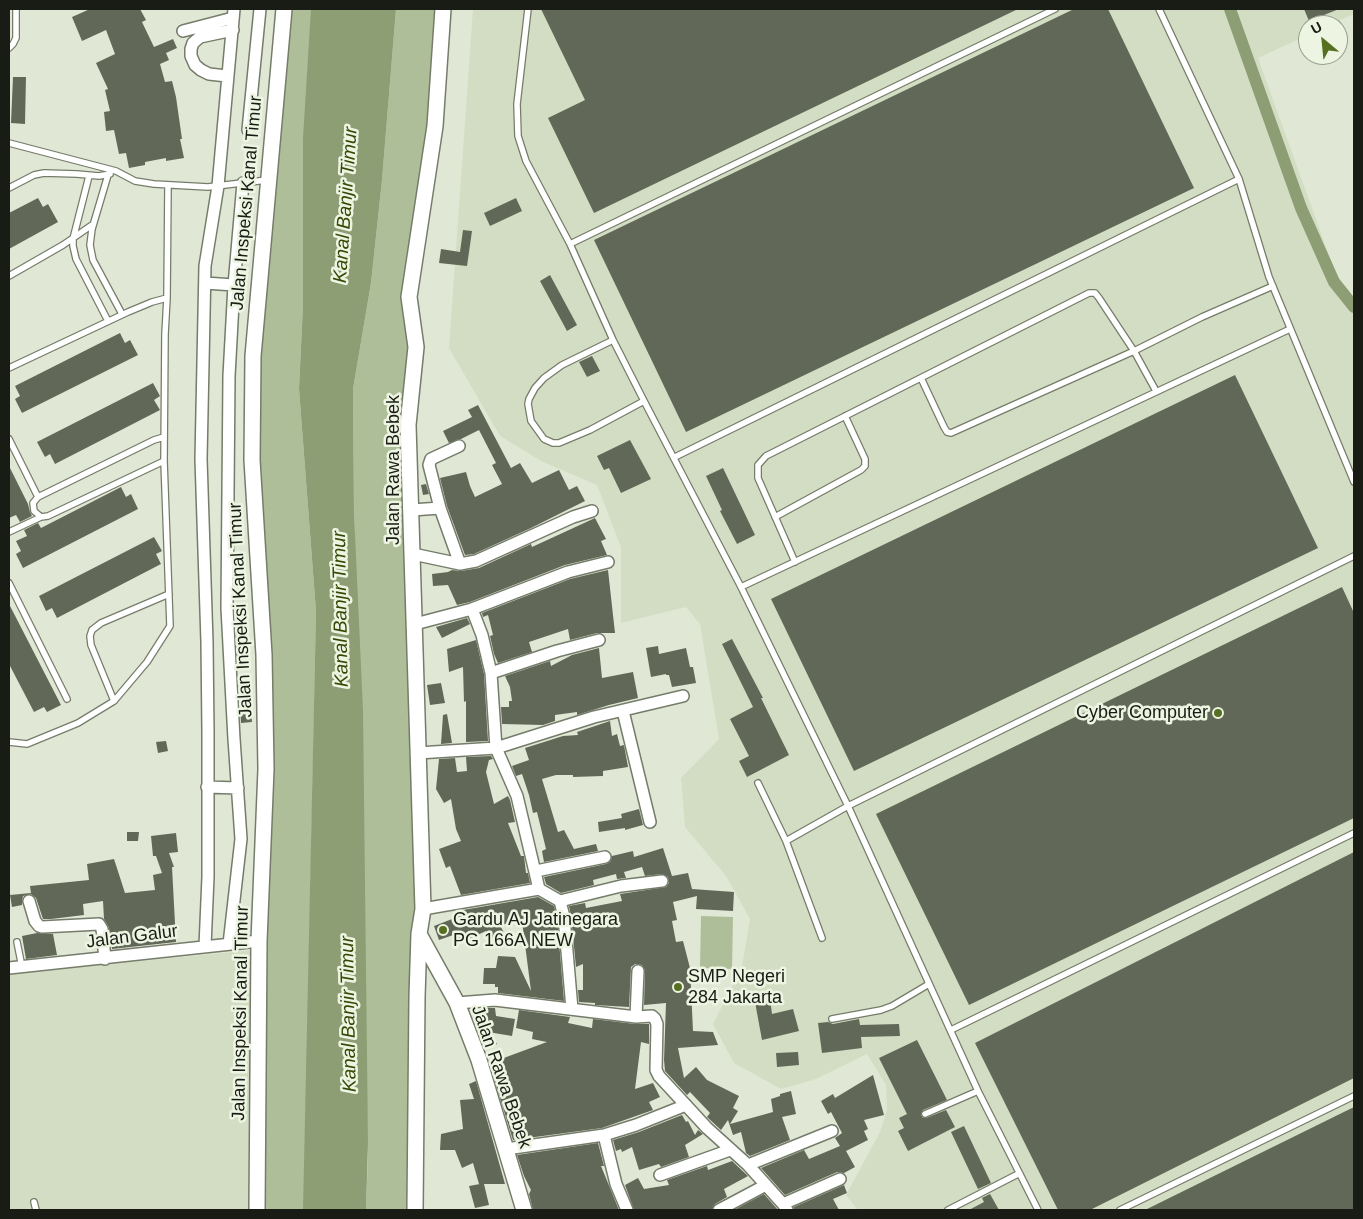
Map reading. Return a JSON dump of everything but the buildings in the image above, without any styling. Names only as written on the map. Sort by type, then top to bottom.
[{"type":"street","points":[[248,130],[260,9]]},
{"type":"street","name":"Jalan Inspeksi Kanal Timur","points":[[257,1210],[259,941],[266,769],[264,655],[252,460],[253,356],[267,180],[284,9]]},
{"type":"street","name":"Jalan Rawa Bebek","points":[[415,1210],[416,1018],[419,934],[423,909],[408,425],[416,347],[409,297],[435,126],[443,9]]},
{"type":"street","points":[[183,31],[233,19]]},
{"type":"street","points":[[205,946],[208,876],[207,642],[201,459],[205,266],[218,186],[233,19]]},
{"type":"street","points":[[227,76],[209,74],[201,70],[195,65],[191,56],[191,49],[193,43],[200,38],[233,19]]},
{"type":"street","points":[[229,944],[242,839],[234,739],[227,608],[229,376],[234,285],[243,183]]},
{"type":"street","points":[[205,283],[234,285]]},
{"type":"street","points":[[459,446],[429,462],[440,508],[460,564]]},
{"type":"street","points":[[412,510],[440,508]]},
{"type":"street","points":[[413,554],[460,564],[476,561],[592,510]]},
{"type":"street","points":[[415,624],[472,609],[568,572],[608,562]]},
{"type":"street","points":[[472,609],[482,635],[491,673],[496,748],[517,796],[539,889]]},
{"type":"street","points":[[491,673],[564,648],[600,640]]},
{"type":"street","points":[[418,753],[496,748],[594,717],[683,696]]},
{"type":"street","points":[[624,710],[650,822]]},
{"type":"street","points":[[208,787],[238,788]]},
{"type":"street","points":[[536,871],[605,857]]},
{"type":"street","points":[[423,909],[539,889],[560,901],[621,886],[662,882]]},
{"type":"street","points":[[29,901],[35,921],[42,928],[101,925],[105,959]]},
{"type":"street","points":[[560,901],[564,917],[572,1009]]},
{"type":"street","name":"Jalan Rawa Bebek","points":[[419,934],[457,1003],[479,1060],[524,1210]]},
{"type":"street","name":"Jalan Galur","points":[[9,968],[259,941]]},
{"type":"street","points":[[636,1017],[638,970]]},
{"type":"street","points":[[457,1003],[496,1000],[636,1017],[652,1016],[658,1024],[656,1070],[659,1076],[707,1128],[748,1165],[785,1207],[840,1179]]},
{"type":"street","points":[[506,1149],[604,1135],[686,1105]]},
{"type":"street","points":[[748,1165],[832,1131]]},
{"type":"street","points":[[604,1135],[616,1184],[627,1210]]},
{"type":"street","points":[[660,1175],[730,1150]]},
{"type":"street","points":[[719,1210],[766,1185]]},
{"type":"lane","points":[[9,48],[16,38],[16,9]]},
{"type":"lane","points":[[528,9],[517,104],[518,136],[526,161],[570,244],[613,340],[741,587],[848,806],[978,1091],[1018,1174],[1038,1210]]},
{"type":"lane","points":[[570,244],[1055,9]]},
{"type":"lane","points":[[1158,9],[1239,179],[1273,286],[1354,482]]},
{"type":"lane","points":[[9,143],[116,171],[135,181],[168,185],[218,186],[267,180]]},
{"type":"lane","points":[[9,188],[34,175],[44,173],[89,176],[108,175],[116,171]]},
{"type":"lane","points":[[108,175],[90,245],[93,260],[122,314]]},
{"type":"lane","points":[[89,176],[73,239],[76,259],[108,321]]},
{"type":"lane","points":[[675,458],[1239,179]]},
{"type":"lane","points":[[9,742],[27,744],[78,723],[114,701],[147,662],[170,626],[164,460],[168,185]]},
{"type":"lane","points":[[9,276],[73,239],[94,224]]},
{"type":"lane","points":[[921,378],[944,427],[947,432],[951,433],[1273,286]]},
{"type":"lane","points":[[795,562],[758,478],[758,465],[766,456],[1089,294],[1095,294],[1099,298],[1134,351],[1156,391]]},
{"type":"lane","points":[[9,368],[122,314],[167,298]]},
{"type":"lane","points":[[741,587],[1290,329]]},
{"type":"lane","points":[[613,340],[562,365],[544,378],[535,388],[529,399],[531,420],[548,442],[559,443],[590,430],[644,401]]},
{"type":"lane","points":[[775,517],[861,470],[865,466],[865,459],[845,416]]},
{"type":"lane","points":[[41,517],[36,514],[33,506],[38,497],[154,440],[164,437]]},
{"type":"lane","points":[[9,440],[38,497]]},
{"type":"lane","points":[[9,532],[41,517],[48,516],[164,460]]},
{"type":"lane","points":[[786,841],[848,806],[1354,556]]},
{"type":"lane","points":[[9,583],[67,699]]},
{"type":"lane","points":[[114,701],[91,645],[90,636],[92,630],[101,623],[169,594]]},
{"type":"lane","points":[[758,783],[786,841],[822,938]]},
{"type":"lane","points":[[951,1030],[1354,833]]},
{"type":"lane","points":[[17,942],[22,967]]},
{"type":"lane","points":[[832,1019],[881,1010],[892,1006],[929,984]]},
{"type":"lane","points":[[925,1114],[978,1091]]},
{"type":"lane","points":[[1120,1210],[1354,1096]]},
{"type":"lane","points":[[948,1210],[1018,1174]]},
{"type":"lane","points":[[34,1202],[36,1210]]},
{"type":"shaded area","points":[[283,9],[312,9],[299,389],[316,611],[304,1210],[257,1210],[266,769],[252,460]]},
{"type":"shaded area","points":[[396,9],[442,9],[409,297],[408,425],[423,909],[415,1210],[366,1210],[368,1155],[353,389],[371,283],[382,180]]},
{"type":"shaded area","points":[[473,9],[1354,9],[1354,14],[1348,17],[1348,15],[1298,15],[1298,40],[1258,58],[1335,272],[1354,298],[1354,1210],[858,1210],[846,1195],[880,1132],[887,1110],[886,1085],[867,1054],[816,1079],[781,1089],[734,1063],[713,1024],[742,967],[750,919],[726,876],[685,827],[681,778],[719,739],[700,624],[686,607],[621,623],[621,547],[597,485],[541,461],[500,436],[449,348]]},
{"type":"shaded area","points":[[701,916],[733,917],[732,969],[700,968]]},
{"type":"shaded area","points":[[255,950],[254,1210],[9,1210],[9,975]]},
{"type":"water","name":"Kanal Banjir Timur","points":[[311,9],[396,9],[382,180],[371,283],[353,389],[354,512],[363,711],[368,1143],[366,1210],[303,1210],[316,611],[299,389],[303,305],[303,138]]},
{"type":"waterway","points":[[1230,9],[1301,208],[1334,282],[1354,307]]},
{"type":"place","name":"Cyber Computer","points":[[1218,713]]},
{"type":"place","name":"Gardu AJ Jatinegara PG 166A NEW","points":[[443,930]]},
{"type":"place","name":"SMP Negeri 284 Jakarta","points":[[678,987]]}]
